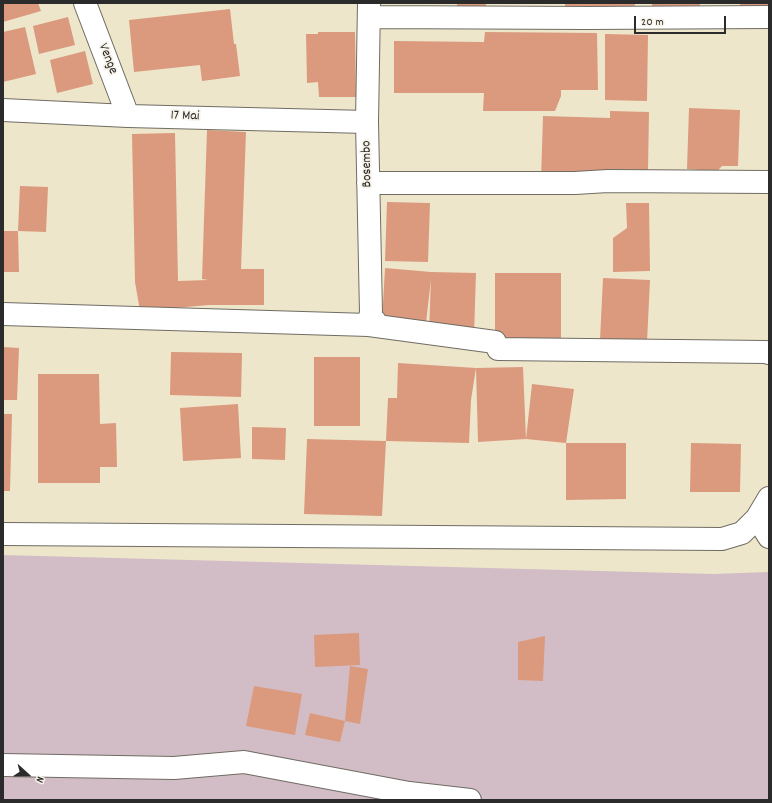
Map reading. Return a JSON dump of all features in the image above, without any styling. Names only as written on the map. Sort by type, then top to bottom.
[{"type":"street","name":"Venge","points":[[85,3],[128,116]]},
{"type":"street","points":[[369,10],[572,18],[769,17]]},
{"type":"street","name":"Bosembo","points":[[369,10],[367,122],[371,313],[369,320],[372,323]]},
{"type":"street","name":"17 Mai","points":[[3,110],[128,116],[367,122]]},
{"type":"street","points":[[368,183],[575,183],[608,181],[769,182]]},
{"type":"street","points":[[3,314],[372,323],[494,342],[498,349],[769,353]]},
{"type":"street","points":[[3,534],[722,539],[742,533],[757,518],[769,498]]},
{"type":"street","points":[[757,518],[769,537]]},
{"type":"street","points":[[3,765],[174,768],[244,762],[409,793],[470,800]]},
{"type":"shaded area","points":[[3,555],[713,574],[769,572],[769,800],[3,800]]},
{"type":"building","points":[[3,3],[38,3],[41,11],[3,22]]},
{"type":"building","points":[[457,3],[486,3],[486,11],[457,12]]},
{"type":"building","points":[[565,3],[635,3],[634,14],[565,12]]},
{"type":"building","points":[[652,3],[700,3],[700,13],[652,11]]},
{"type":"building","points":[[740,3],[769,3],[769,10],[740,10]]},
{"type":"building","points":[[230,9],[234,44],[236,44],[240,76],[202,81],[200,65],[134,72],[129,20]]},
{"type":"building","points":[[68,17],[75,45],[39,54],[33,26]]},
{"type":"building","points":[[25,27],[36,74],[3,82],[3,32]]},
{"type":"building","points":[[318,32],[355,32],[356,97],[319,97],[318,82],[307,83],[306,34],[318,34]]},
{"type":"building","points":[[485,32],[597,33],[598,90],[561,90],[561,96],[555,111],[483,111],[484,93],[394,93],[394,41],[484,42]]},
{"type":"building","points":[[605,34],[648,35],[647,101],[605,100]]},
{"type":"building","points":[[85,51],[93,84],[57,93],[50,60]]},
{"type":"building","points":[[689,108],[740,110],[738,166],[722,166],[710,179],[700,170],[687,169]]},
{"type":"building","points":[[610,111],[649,112],[648,170],[609,169],[608,181],[541,180],[543,116],[610,118]]},
{"type":"building","points":[[207,130],[246,132],[241,269],[264,269],[264,305],[209,305],[140,311],[135,282],[132,134],[175,133],[178,281],[208,280],[202,279]]},
{"type":"building","points":[[20,186],[48,187],[46,232],[18,231]]},
{"type":"building","points":[[387,202],[430,203],[428,262],[385,261]]},
{"type":"building","points":[[626,203],[649,203],[650,271],[613,272],[613,238],[627,228]]},
{"type":"building","points":[[3,231],[18,231],[19,272],[3,272]]},
{"type":"building","points":[[385,268],[431,272],[476,273],[474,335],[429,333],[431,279],[426,323],[382,322]]},
{"type":"building","points":[[495,273],[561,273],[561,342],[495,342]]},
{"type":"building","points":[[603,278],[650,280],[647,342],[600,340]]},
{"type":"building","points":[[3,347],[19,348],[17,400],[3,400]]},
{"type":"building","points":[[171,352],[242,353],[241,397],[170,395]]},
{"type":"building","points":[[314,357],[360,357],[360,426],[314,426]]},
{"type":"building","points":[[398,363],[476,368],[471,400],[469,443],[386,441],[388,398],[397,398]]},
{"type":"building","points":[[523,367],[526,439],[478,442],[476,368]]},
{"type":"building","points":[[38,374],[99,374],[100,424],[116,423],[117,467],[100,467],[100,483],[38,483]]},
{"type":"building","points":[[532,384],[574,389],[566,443],[526,439]]},
{"type":"building","points":[[238,404],[241,458],[183,461],[180,408]]},
{"type":"building","points":[[3,414],[12,414],[10,491],[3,491]]},
{"type":"building","points":[[252,427],[286,428],[285,460],[252,459]]},
{"type":"building","points":[[307,439],[386,441],[382,516],[304,514]]},
{"type":"building","points":[[566,443],[626,443],[626,499],[566,500]]},
{"type":"building","points":[[691,443],[741,444],[740,492],[690,492]]},
{"type":"building","points":[[359,633],[360,665],[315,667],[314,635]]},
{"type":"building","points":[[545,636],[543,681],[518,680],[518,642]]},
{"type":"building","points":[[350,666],[368,669],[360,724],[345,721]]},
{"type":"building","points":[[254,686],[302,694],[295,735],[246,726]]},
{"type":"building","points":[[310,713],[345,721],[340,742],[305,735]]}]
